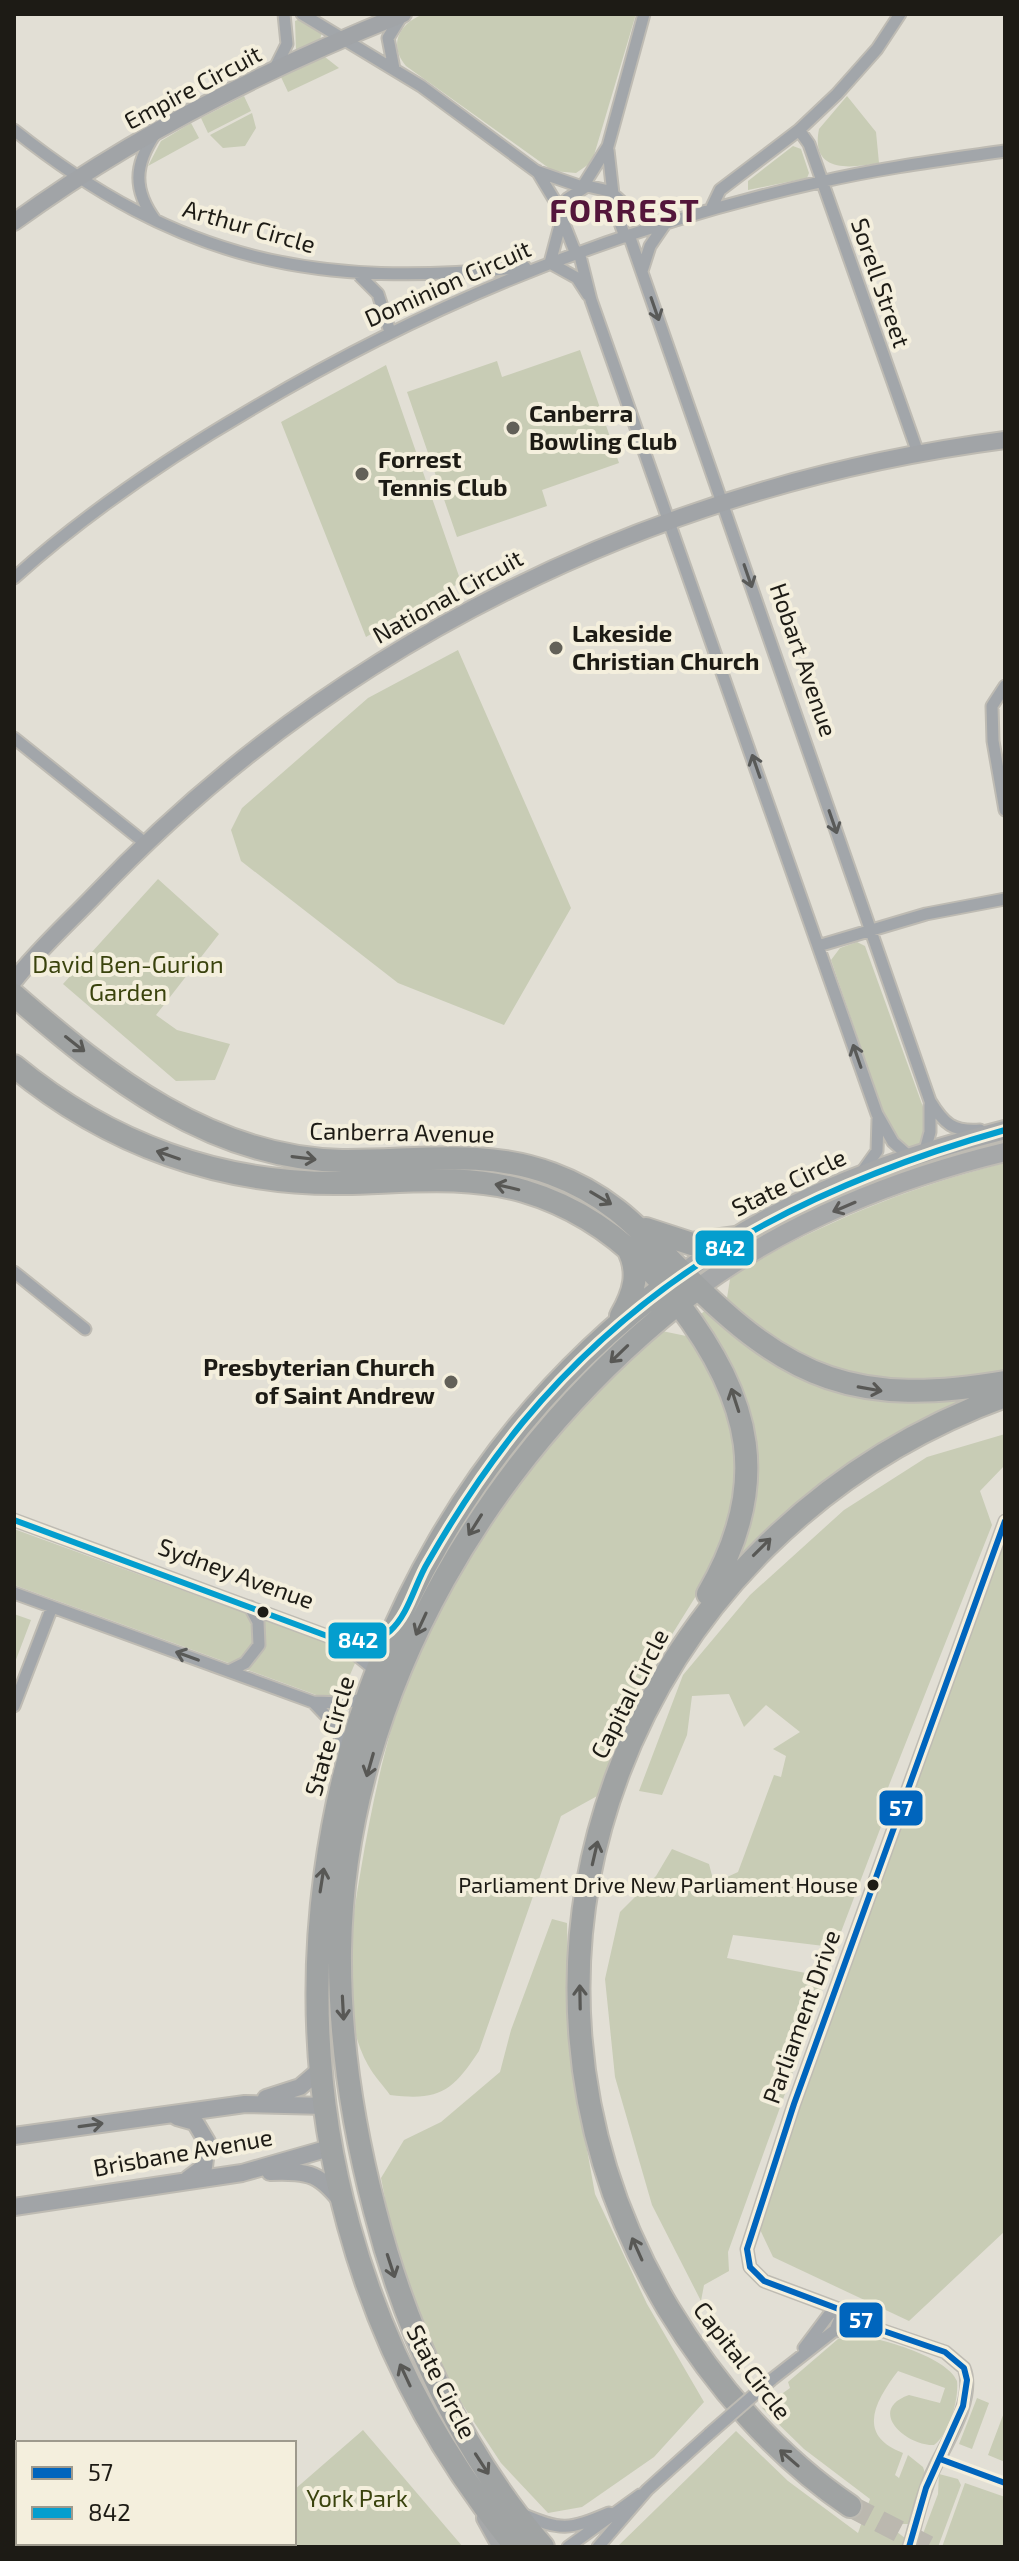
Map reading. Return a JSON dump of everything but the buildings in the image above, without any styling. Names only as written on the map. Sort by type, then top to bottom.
[{"type":"highway","name":"Canberra Avenue","points":[[14,995],[127,1085],[184,1121],[227,1140],[269,1152],[318,1159],[471,1156],[512,1162],[582,1187],[641,1227],[681,1287]]},
{"type":"highway","points":[[14,1053],[40,1088]]},
{"type":"highway","name":"Canberra Avenue","points":[[14,1066],[81,1116],[122,1137],[203,1166],[296,1182],[448,1180],[492,1184],[565,1207],[626,1246],[681,1287]]},
{"type":"highway","points":[[641,1227],[692,1244],[736,1238]]},
{"type":"highway","points":[[615,1326],[634,1287],[635,1267],[626,1246]]},
{"type":"highway","points":[[681,1287],[767,1347],[806,1370],[843,1384],[886,1392],[919,1393],[1005,1382]]},
{"type":"highway","points":[[681,1287],[726,1377],[739,1413],[745,1453],[745,1488],[739,1526],[693,1628]]},
{"type":"highway","name":"State Circle","points":[[516,2547],[471,2491],[431,2425],[396,2355],[367,2281],[346,2207],[321,2069],[316,1980],[319,1911],[329,1838],[348,1758],[376,1671],[420,1574],[485,1490],[538,1404],[615,1326],[681,1287]]},
{"type":"highway","name":"State Circle","points":[[543,2547],[468,2443],[421,2346],[391,2267],[353,2106],[343,2017],[342,1919],[358,1811],[393,1690],[485,1490],[681,1287]]},
{"type":"highway","points":[[693,1628],[758,1551],[837,1483],[904,1440],[1005,1396]]},
{"type":"highway","points":[[538,1404],[556,1419]]},
{"type":"highway","name":"Capital Circle","points":[[693,1628],[657,1688],[623,1759],[599,1834],[582,1930],[581,2028],[591,2106],[611,2182],[640,2255],[678,2323],[724,2387],[777,2446],[850,2506]]},
{"type":"highway","name":"Sydney Avenue","points":[[376,1671],[393,1690]]},
{"type":"highway","points":[[366,1698],[393,1690]]},
{"type":"highway","name":"Brisbane Avenue","points":[[326,2106],[353,2106]]},
{"type":"highway","name":"Brisbane Avenue","points":[[333,2147],[359,2140]]},
{"type":"main road","name":"State Circle","points":[[681,1287],[736,1238],[777,1213],[856,1179],[1005,1129]]},
{"type":"main road","name":"State Circle","points":[[681,1287],[792,1230],[892,1187],[1005,1152]]},
{"type":"main road","name":"State Circle","points":[[892,1187],[917,1158]]},
{"type":"main road","points":[[917,1158],[958,1165]]},
{"type":"main road","points":[[471,2491],[502,2547]]},
{"type":"street","points":[[273,72],[287,44],[284,14]]},
{"type":"street","points":[[302,14],[394,69],[536,171],[583,187],[598,186],[613,194],[636,215],[665,224],[650,246],[642,273]]},
{"type":"street","points":[[394,69],[388,49],[389,33],[404,14]]},
{"type":"street","name":"Empire Circuit","points":[[14,222],[78,179],[155,134],[273,72],[404,14]]},
{"type":"street","points":[[591,300],[577,278],[546,264],[567,199],[583,187],[608,146],[644,14]]},
{"type":"street","points":[[711,209],[720,190],[799,130],[877,49],[900,14]]},
{"type":"street","name":"Arthur Circle","points":[[14,130],[78,179],[156,222],[254,257],[356,274],[434,276],[546,264]]},
{"type":"street","name":"Sorell Street","points":[[799,130],[808,141],[918,453]]},
{"type":"street","points":[[155,134],[141,157],[137,175],[142,199],[156,222]]},
{"type":"street","name":"Hobart Avenue","points":[[608,146],[613,194],[627,236],[723,502],[930,1101],[945,1124],[954,1129],[1005,1129]]},
{"type":"street","name":"Dominion Circuit","points":[[14,578],[45,550],[175,454],[306,376],[390,332],[546,264],[711,209],[822,181],[1005,151]]},
{"type":"street","points":[[536,171],[562,217],[577,253],[877,1114],[893,1142],[917,1158]]},
{"type":"street","points":[[356,274],[378,294],[390,332]]},
{"type":"street","name":"National Circuit","points":[[14,981],[145,843],[250,751],[353,676],[512,585],[670,519],[723,502],[918,453],[1005,440]]},
{"type":"street","points":[[1005,686],[992,706],[993,741],[1005,810]]},
{"type":"street","points":[[14,738],[145,843]]},
{"type":"street","points":[[818,946],[926,914],[1005,899]]},
{"type":"street","name":"Hobart Avenue","points":[[917,1158],[930,1132],[930,1101]]},
{"type":"street","points":[[856,1179],[877,1151],[877,1114]]},
{"type":"street","points":[[14,1272],[85,1329]]},
{"type":"street","name":"Sydney Avenue","points":[[14,1520],[338,1640],[376,1671]]},
{"type":"street","name":"Parliament Drive","points":[[909,2547],[967,2390],[964,2368],[945,2352],[869,2326],[835,2308],[757,2277],[750,2267],[747,2249],[799,2090],[1005,1521]]},
{"type":"street","points":[[14,1593],[313,1702],[344,1703],[366,1698]]},
{"type":"street","points":[[14,1706],[52,1607]]},
{"type":"street","points":[[229,1671],[245,1663],[259,1645],[258,1622],[250,1607]]},
{"type":"street","points":[[338,1640],[378,1637],[396,1623]]},
{"type":"street","points":[[313,1702],[336,1726],[348,1758]]},
{"type":"street","points":[[245,2104],[295,2089],[321,2069]]},
{"type":"street","name":"Brisbane Avenue","points":[[14,2136],[245,2104],[326,2106]]},
{"type":"street","points":[[163,2115],[192,2120],[206,2138],[208,2155],[204,2167],[182,2182]]},
{"type":"street","name":"Brisbane Avenue","points":[[14,2207],[242,2173],[333,2147]]},
{"type":"street","points":[[242,2173],[310,2174],[327,2183],[346,2207]]},
{"type":"street","points":[[598,2547],[647,2490],[796,2358],[832,2333],[840,2321],[835,2308]]},
{"type":"street","points":[[796,2358],[835,2308]]},
{"type":"street","name":"Parliament Drive","points":[[832,2333],[851,2326],[869,2326]]},
{"type":"street","points":[[514,2510],[559,2528],[579,2526],[609,2513],[647,2490]]},
{"type":"street","points":[[568,2547],[609,2513]]},
{"type":"street","points":[[607,2547],[619,2526]]},
{"type":"green space","points":[[424,14],[636,14],[592,162],[576,173],[553,171],[406,66],[398,50],[399,36],[408,23]]},
{"type":"green space","points":[[300,19],[322,32],[320,40],[296,50],[295,21]]},
{"type":"green space","points":[[325,57],[339,68],[288,92],[281,77]]},
{"type":"green space","points":[[244,96],[251,111],[208,133],[201,118]]},
{"type":"green space","points":[[847,96],[876,132],[879,163],[835,165],[821,154],[819,129]]},
{"type":"green space","points":[[252,113],[256,128],[245,146],[223,148],[210,135]]},
{"type":"green space","points":[[191,123],[199,138],[148,166],[161,141]]},
{"type":"green space","points":[[793,146],[801,149],[809,173],[807,178],[748,190],[748,181]]},
{"type":"green space","name":"Canberra Bowling Club","points":[[580,350],[619,463],[542,490],[547,506],[457,537],[407,392],[497,361],[502,377]]},
{"type":"green space","name":"Forrest Tennis Club","points":[[386,365],[461,582],[366,637],[281,422]]},
{"type":"green space","points":[[458,650],[571,908],[504,1025],[398,983],[241,861],[231,830],[242,808],[368,698]]},
{"type":"green space","name":"David Ben-Gurion Garden","points":[[158,879],[219,934],[156,1015],[177,1030],[230,1044],[215,1080],[176,1081],[63,984]]},
{"type":"green space","points":[[857,942],[865,946],[927,1118],[923,1143],[906,1149],[890,1132],[831,960],[840,948]]},
{"type":"green space","points":[[1005,1163],[1005,1375],[873,1383],[801,1359],[747,1321],[727,1298],[730,1279],[741,1270],[804,1236],[902,1194]]},
{"type":"green space","points":[[706,1310],[778,1362],[985,1395],[915,1427],[851,1466],[791,1512],[735,1565],[751,1495],[698,1316]]},
{"type":"green space","points":[[662,1331],[691,1337],[717,1379],[736,1444],[732,1507],[709,1575],[648,1673],[599,1795],[561,1816],[479,2051],[461,2076],[443,2091],[421,2096],[390,2095],[370,2069],[358,2043],[352,2019],[349,1968],[371,1815],[390,1735],[415,1657],[459,1566],[518,1479],[587,1399]]},
{"type":"green space","points":[[1005,1434],[1005,1465],[980,1491],[992,1525],[878,1813],[885,1816],[841,1932],[831,1929],[837,1936],[824,1946],[733,1935],[727,1958],[827,1977],[728,2252],[729,2271],[704,2285],[701,2301],[652,2205],[615,2077],[605,1979],[620,1912],[656,1876],[672,1849],[709,1864],[714,1883],[738,1872],[774,1775],[781,1777],[786,1756],[773,1749],[800,1732],[766,1705],[744,1727],[729,1694],[692,1696],[687,1735],[662,1795],[639,1791],[683,1675],[750,1595],[844,1510],[927,1457]]},
{"type":"green space","points":[[1005,1521],[1005,2231],[909,2321],[773,2257],[756,2221]]},
{"type":"green space","points":[[14,1529],[341,1648],[356,1661],[340,1698],[319,1696],[14,1585]]},
{"type":"green space","points":[[14,1614],[31,1620],[14,1665]]},
{"type":"green space","points":[[552,1919],[567,1923],[569,2049],[595,2194],[647,2304],[704,2402],[654,2457],[582,2507],[548,2513],[501,2463],[447,2381],[397,2260],[381,2178],[404,2140],[441,2122],[500,2072],[511,2030]]},
{"type":"green space","points":[[849,2335],[891,2343],[925,2355],[939,2363],[957,2381],[952,2416],[934,2445],[923,2444],[902,2434],[891,2418],[891,2409],[897,2401],[909,2395],[940,2403],[945,2388],[898,2371],[877,2405],[874,2416],[879,2437],[903,2453],[895,2475],[899,2478],[908,2455],[923,2467],[925,2473],[910,2524],[901,2524],[897,2532],[905,2538],[902,2547],[617,2547],[736,2431],[788,2481],[858,2533],[870,2499],[804,2449],[762,2408],[790,2388],[788,2382],[838,2339]]},
{"type":"green space","points":[[977,2398],[989,2403],[972,2449],[959,2444]]},
{"type":"green space","points":[[1005,2410],[1005,2462],[988,2455]]},
{"type":"green space","name":"York Park","points":[[363,2430],[463,2547],[229,2547],[296,2545],[296,2488]]},
{"type":"green space","points":[[939,2474],[958,2479],[961,2485],[938,2547],[918,2547],[938,2494]]},
{"type":"green space","points":[[965,2483],[1005,2497],[1005,2547],[942,2547]]},
{"type":"tunnel","points":[[850,2506],[929,2547]]},
{"type":"transit line","name":"842","points":[[14,1520],[338,1640],[366,1640],[385,1635],[397,1624],[423,1570],[510,1439],[573,1367],[626,1319],[682,1276],[740,1238],[802,1205],[934,1152],[1005,1130]]},
{"type":"transit line","name":"57","points":[[909,2547],[926,2488],[963,2406],[967,2380],[964,2368],[945,2352],[869,2326],[852,2314],[764,2281],[750,2267],[747,2249],[794,2104],[1005,1521]]},
{"type":"transit line","name":"57","points":[[940,2459],[1005,2483]]},
{"type":"place","name":"Canberra Bowling Club","points":[[513,428]]},
{"type":"place","name":"Forrest Tennis Club","points":[[362,474]]},
{"type":"place","name":"Lakeside Christian Church","points":[[556,648]]},
{"type":"place","name":"Presbyterian Church of Saint Andrew","points":[[451,1382]]},
{"type":"place","name":"Parliament Drive New Parliament House","points":[[873,1885]]},
{"type":"district","name":"FORREST","points":[[625,211]]}]
